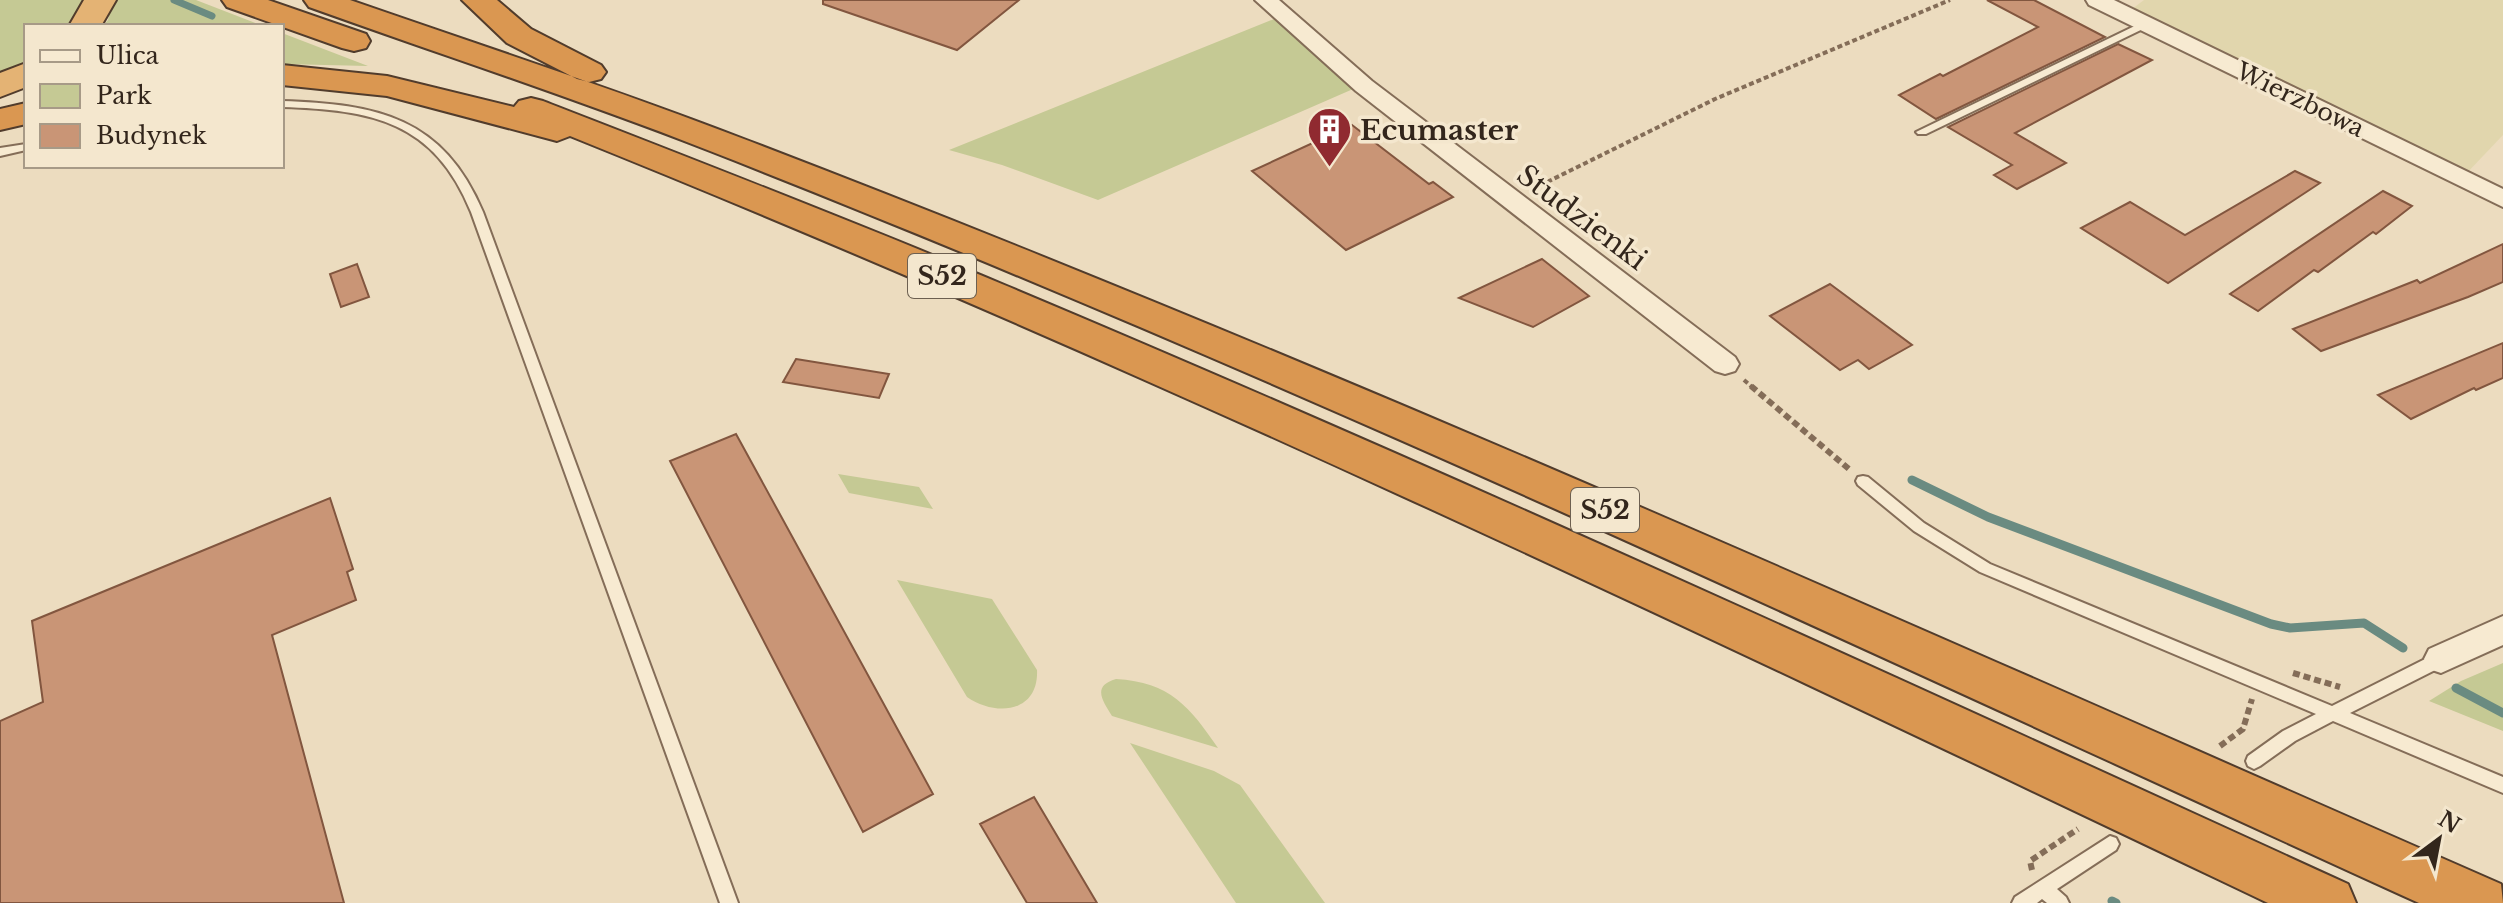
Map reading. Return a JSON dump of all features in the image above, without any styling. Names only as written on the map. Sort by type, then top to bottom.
[{"type":"highway","points":[[86,24],[100,0]]},
{"type":"highway","name":"S52","points":[[238,0],[675,163],[1125,354],[1562,547],[2328,903]]},
{"type":"highway","name":"S52","points":[[320,0],[718,141],[1047,272],[1425,431],[2481,903]]},
{"type":"highway","points":[[478,0],[519,36],[718,141]]},
{"type":"highway","points":[[0,87],[24,74]]},
{"type":"highway","points":[[284,75],[338,77],[417,90],[675,163]]},
{"type":"highway","points":[[0,120],[24,114]]},
{"type":"street","name":"Studzienki","points":[[1266,0],[1364,86],[1725,364]]},
{"type":"street","name":"Wierzbowa","points":[[2097,0],[2503,199]]},
{"type":"street","points":[[2441,659],[2503,630]]},
{"type":"lane","points":[[1922,132],[2145,24]]},
{"type":"lane","points":[[284,104],[355,110],[400,123],[432,143],[463,180],[729,903]]},
{"type":"lane","points":[[0,152],[24,147]]},
{"type":"lane","points":[[1863,481],[1919,527],[1985,568],[2503,785]]},
{"type":"lane","points":[[2254,761],[2289,736],[2332,712],[2441,659]]},
{"type":"lane","points":[[2021,903],[2110,844]]},
{"type":"lane","points":[[2044,889],[2060,903]]},
{"type":"path","points":[[1510,200],[1715,99],[1950,0]]},
{"type":"path","points":[[1725,364],[1863,481]]},
{"type":"path","points":[[2279,673],[2290,672],[2368,697]]},
{"type":"path","points":[[2220,746],[2247,723],[2255,694]]},
{"type":"path","points":[[2044,889],[2032,871],[2030,861],[2078,829]]},
{"type":"shaded area","points":[[2144,0],[2503,0],[2503,135],[2464,176],[2128,12]]},
{"type":"green space","points":[[0,0],[84,0],[81,13],[73,24],[24,24],[24,64],[0,79]]},
{"type":"green space","points":[[112,0],[196,0],[258,24],[105,24]]},
{"type":"green space","points":[[1279,17],[1360,86],[1098,200],[1002,165],[949,150]]},
{"type":"green space","points":[[284,34],[368,66],[284,64]]},
{"type":"green space","points":[[838,474],[919,487],[933,509],[849,493]]},
{"type":"green space","points":[[897,580],[992,599],[1037,670],[1031,695],[1023,703],[1002,709],[967,697]]},
{"type":"green space","points":[[2503,663],[2503,731],[2429,701],[2461,681]]},
{"type":"green space","points":[[1116,679],[1151,685],[1177,699],[1198,720],[1218,748],[1112,716],[1101,694],[1104,685]]},
{"type":"green space","points":[[1130,743],[1214,771],[1240,785],[1325,903],[1236,903]]},
{"type":"building","points":[[823,0],[1019,0],[957,50],[823,4]]},
{"type":"building","points":[[1987,0],[2034,0],[2105,37],[1936,119],[1899,95],[2038,27]]},
{"type":"building","points":[[2118,44],[2152,60],[2015,133],[2066,163],[2017,189],[1994,175],[2012,165],[1948,127]]},
{"type":"building","points":[[1352,125],[1429,184],[1433,182],[1453,197],[1346,250],[1252,171]]},
{"type":"building","points":[[2295,171],[2320,183],[2168,283],[2081,228],[2130,202],[2185,235]]},
{"type":"building","points":[[2383,191],[2412,206],[2376,234],[2373,232],[2318,272],[2314,270],[2258,311],[2230,294]]},
{"type":"building","points":[[2503,244],[2503,282],[2468,297],[2321,351],[2293,329],[2417,280],[2420,283]]},
{"type":"building","points":[[1542,259],[1589,296],[1533,327],[1459,298]]},
{"type":"building","points":[[357,264],[369,297],[341,307],[330,274]]},
{"type":"building","points":[[1830,284],[1912,345],[1869,369],[1858,360],[1840,370],[1770,316]]},
{"type":"building","points":[[2503,343],[2503,378],[2476,390],[2474,388],[2411,419],[2378,395]]},
{"type":"building","points":[[796,359],[889,374],[879,398],[783,382]]},
{"type":"building","points":[[736,434],[933,794],[863,832],[670,461]]},
{"type":"building","points":[[330,498],[353,569],[347,572],[356,600],[272,635],[344,903],[0,903],[0,721],[43,702],[32,621]]},
{"type":"building","points":[[1034,797],[1097,903],[1027,903],[980,824]]},
{"type":"waterway","points":[[174,0],[212,16]]},
{"type":"waterway","points":[[1912,480],[1988,517],[2271,624],[2290,628],[2364,623],[2403,648]]},
{"type":"waterway","points":[[2456,688],[2503,713]]},
{"type":"waterway","points":[[2112,901],[2116,903]]},
{"type":"place","name":"Ecumaster","points":[[1329,169]]}]
